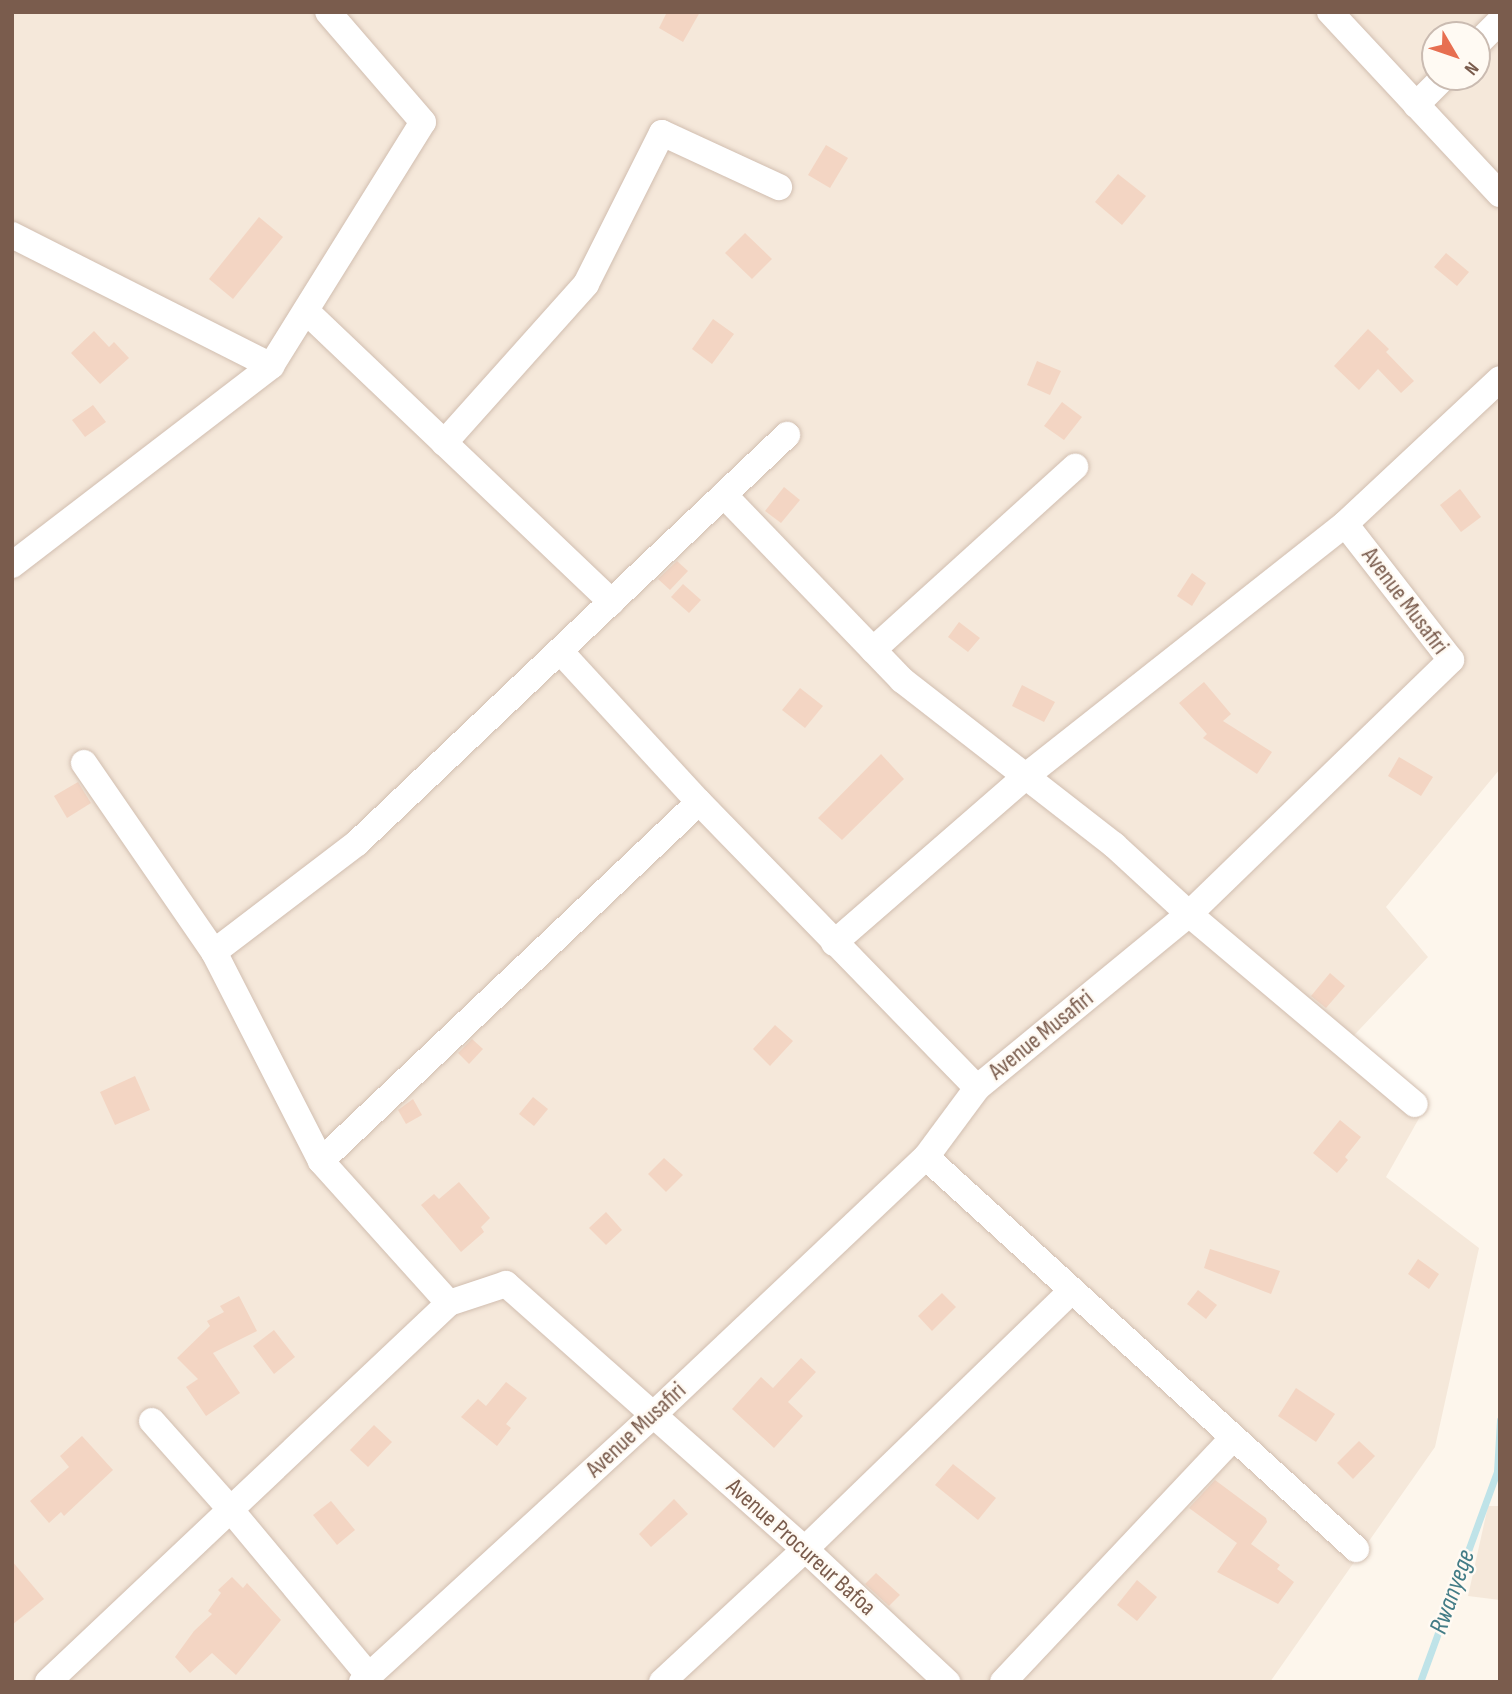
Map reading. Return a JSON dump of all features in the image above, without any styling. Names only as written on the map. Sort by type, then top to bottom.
[{"type":"street","points":[[15,560],[271,366],[423,122],[328,12]]},
{"type":"street","points":[[1330,12],[1500,194]]},
{"type":"street","points":[[1416,105],[1430,91]]},
{"type":"street","points":[[444,443],[586,284],[662,133],[779,187]]},
{"type":"street","points":[[12,235],[271,366]]},
{"type":"street","points":[[306,311],[612,603]]},
{"type":"street","name":"Avenue Musafiri","points":[[365,1679],[654,1414],[926,1157],[977,1088],[1189,914],[1451,660],[1345,524],[1500,379]]},
{"type":"street","points":[[214,952],[357,843],[787,435]]},
{"type":"street","points":[[873,650],[1075,467]]},
{"type":"street","points":[[724,495],[902,680],[1114,845],[1189,914],[1415,1104]]},
{"type":"street","points":[[834,943],[1026,776],[1345,524]]},
{"type":"street","points":[[560,651],[699,802],[977,1088]]},
{"type":"street","points":[[48,1682],[449,1303],[321,1161],[214,952],[84,763]]},
{"type":"street","points":[[321,1161],[699,802]]},
{"type":"street","points":[[926,1157],[1356,1549]]},
{"type":"street","name":"Avenue Procureur Bafoa","points":[[449,1303],[506,1284],[805,1549],[947,1682]]},
{"type":"street","points":[[663,1682],[805,1549],[1072,1290]]},
{"type":"street","points":[[152,1420],[230,1509],[365,1679]]},
{"type":"street","points":[[1003,1682],[1233,1437]]},
{"type":"shaded area","points":[[12,12],[1500,12],[1500,769],[1386,907],[1428,957],[1342,1048],[1422,1113],[1386,1177],[1479,1248],[1435,1447],[1270,1682],[12,1682]]},
{"type":"shaded area","points":[[1488,1506],[1500,1506],[1500,1600],[1468,1596]]},
{"type":"building","points":[[667,12],[700,12],[683,42],[659,28]]},
{"type":"building","points":[[826,145],[848,158],[830,188],[808,175]]},
{"type":"building","points":[[1118,174],[1146,196],[1122,225],[1095,202]]},
{"type":"building","points":[[259,217],[283,237],[233,299],[209,279]]},
{"type":"building","points":[[745,233],[772,259],[752,279],[725,253]]},
{"type":"building","points":[[1446,253],[1469,272],[1457,286],[1434,267]]},
{"type":"building","points":[[713,319],[734,334],[712,364],[692,349]]},
{"type":"building","points":[[1368,329],[1389,349],[1386,352],[1414,381],[1401,393],[1378,369],[1359,390],[1334,366]]},
{"type":"building","points":[[94,331],[109,347],[114,342],[129,358],[100,384],[71,353]]},
{"type":"building","points":[[1037,361],[1061,371],[1050,395],[1027,385]]},
{"type":"building","points":[[1062,402],[1082,417],[1064,440],[1044,426]]},
{"type":"building","points":[[93,405],[106,422],[85,437],[72,420]]},
{"type":"building","points":[[784,487],[800,500],[781,523],[765,511]]},
{"type":"building","points":[[1460,489],[1481,517],[1461,532],[1440,505]]},
{"type":"building","points":[[677,561],[688,571],[670,590],[658,579]]},
{"type":"building","points":[[1192,573],[1206,583],[1192,606],[1177,596]]},
{"type":"building","points":[[683,584],[701,600],[689,613],[671,597]]},
{"type":"building","points":[[959,622],[980,638],[968,652],[948,637]]},
{"type":"building","points":[[1204,682],[1231,714],[1223,721],[1272,752],[1257,774],[1203,738],[1207,734],[1179,703]]},
{"type":"building","points":[[1022,685],[1055,702],[1044,722],[1012,706]]},
{"type":"building","points":[[800,688],[823,706],[805,728],[782,710]]},
{"type":"building","points":[[881,754],[904,779],[842,840],[818,818]]},
{"type":"building","points":[[1399,757],[1433,777],[1421,796],[1388,776]]},
{"type":"building","points":[[78,782],[91,803],[67,818],[54,796]]},
{"type":"building","points":[[1330,973],[1345,986],[1326,1008],[1311,996]]},
{"type":"building","points":[[775,1025],[793,1041],[770,1066],[753,1049]]},
{"type":"building","points":[[472,1039],[483,1049],[469,1064],[458,1053]]},
{"type":"building","points":[[135,1076],[150,1110],[115,1125],[100,1092]]},
{"type":"building","points":[[533,1097],[548,1109],[534,1126],[519,1114]]},
{"type":"building","points":[[413,1099],[422,1115],[406,1124],[398,1110]]},
{"type":"building","points":[[1340,1120],[1361,1137],[1345,1157],[1348,1160],[1337,1173],[1313,1153]]},
{"type":"building","points":[[664,1158],[683,1175],[666,1192],[648,1174]]},
{"type":"building","points":[[459,1182],[490,1218],[481,1227],[484,1232],[461,1252],[421,1205],[434,1194],[439,1199]]},
{"type":"building","points":[[606,1212],[622,1230],[606,1245],[589,1228]]},
{"type":"building","points":[[1210,1249],[1280,1271],[1271,1294],[1204,1268]]},
{"type":"building","points":[[1418,1259],[1439,1274],[1429,1289],[1408,1274]]},
{"type":"building","points":[[1198,1290],[1217,1305],[1206,1319],[1187,1304]]},
{"type":"building","points":[[942,1293],[956,1307],[932,1331],[918,1316]]},
{"type":"building","points":[[239,1296],[257,1331],[213,1353],[240,1393],[206,1416],[186,1387],[198,1379],[177,1358],[210,1326],[207,1321],[224,1312],[220,1306]]},
{"type":"building","points":[[274,1330],[295,1357],[274,1374],[253,1346]]},
{"type":"building","points":[[801,1358],[816,1372],[788,1402],[803,1416],[774,1448],[732,1409],[761,1377],[773,1388]]},
{"type":"building","points":[[506,1382],[527,1398],[506,1424],[511,1428],[497,1446],[461,1417],[478,1399],[486,1406]]},
{"type":"building","points":[[1296,1388],[1335,1414],[1316,1442],[1278,1416]]},
{"type":"building","points":[[374,1425],[392,1442],[368,1467],[350,1450]]},
{"type":"building","points":[[82,1436],[113,1470],[64,1516],[61,1512],[49,1523],[30,1501],[69,1467],[60,1456]]},
{"type":"building","points":[[1359,1441],[1375,1456],[1353,1479],[1337,1463]]},
{"type":"building","points":[[953,1464],[996,1498],[978,1520],[935,1485]]},
{"type":"building","points":[[1215,1480],[1266,1518],[1267,1522],[1251,1544],[1280,1565],[1277,1569],[1294,1582],[1278,1604],[1217,1572],[1237,1543],[1189,1508]]},
{"type":"building","points":[[674,1499],[688,1514],[651,1547],[639,1534]]},
{"type":"building","points":[[331,1501],[355,1530],[337,1545],[313,1515]]},
{"type":"building","points":[[12,1561],[44,1599],[12,1625]]},
{"type":"building","points":[[876,1573],[900,1595],[889,1606],[865,1584]]},
{"type":"building","points":[[232,1577],[243,1588],[247,1583],[281,1620],[236,1675],[212,1653],[190,1673],[175,1657],[194,1631],[212,1614],[208,1611],[221,1593],[218,1590]]},
{"type":"building","points":[[1137,1580],[1157,1597],[1137,1621],[1117,1605]]},
{"type":"waterway","name":"Rwanyege","points":[[1420,1682],[1497,1472],[1500,1420]]}]
